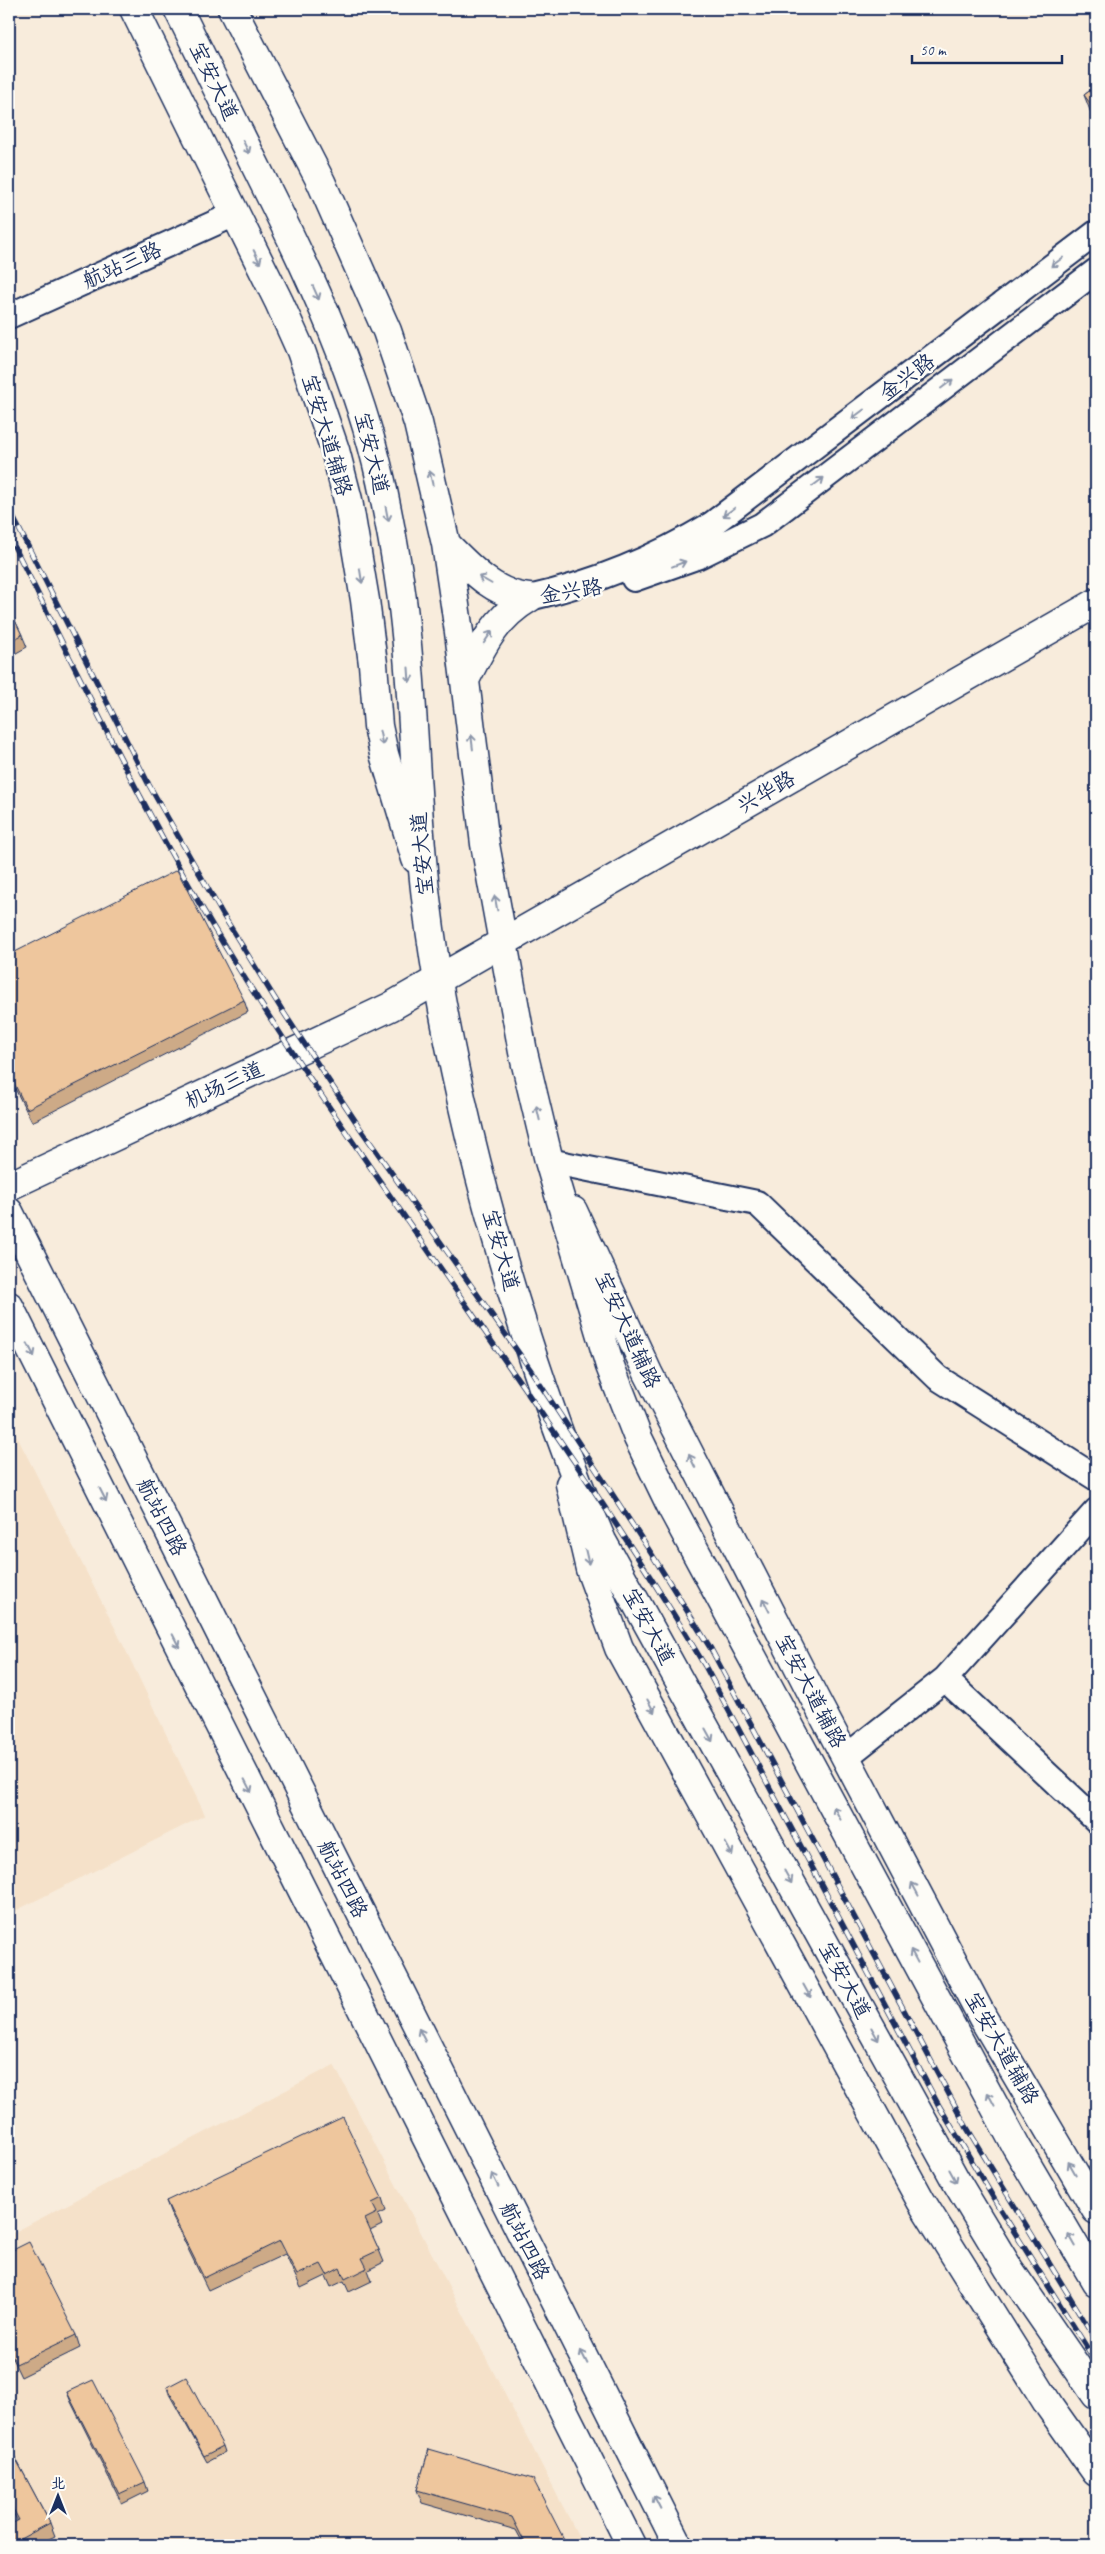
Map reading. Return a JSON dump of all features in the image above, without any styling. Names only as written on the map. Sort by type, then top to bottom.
[{"type":"main road","name":"宝安大道辅路","points":[[134,9],[301,351],[336,450],[358,558],[374,664],[378,726],[384,754],[425,892]]},
{"type":"main road","name":"宝安大道","points":[[178,9],[308,276],[341,350],[362,409],[381,479],[405,623],[425,892],[436,981],[452,1065],[497,1241],[561,1442],[602,1541],[956,2181],[1009,2269],[1096,2395]]},
{"type":"main road","points":[[232,9],[321,182],[387,331],[418,422],[446,544],[485,844],[523,1052],[549,1161],[610,1366],[638,1438],[672,1508],[1016,2146],[1096,2282]]},
{"type":"main road","points":[[446,544],[478,576],[514,597],[529,598]]},
{"type":"main road","points":[[465,680],[487,636],[513,607],[529,598]]},
{"type":"main road","name":"兴华路","points":[[436,981],[1096,604]]},
{"type":"main road","name":"机场三道","points":[[9,1186],[381,1012],[436,981]]},
{"type":"main road","name":"宝安大道辅路","points":[[549,1161],[653,1382],[846,1757],[983,2018],[1096,2210]]},
{"type":"main road","name":"航站四路","points":[[9,1212],[678,2545]]},
{"type":"main road","name":"航站四路","points":[[9,1306],[366,2022],[631,2545]]},
{"type":"main road","points":[[561,1442],[590,1569],[619,1648],[921,2201],[1050,2407],[1096,2472]]},
{"type":"street","name":"航站三路","points":[[9,316],[235,214]]},
{"type":"street","name":"金兴路","points":[[529,598],[577,586],[643,562],[712,524],[1096,233]]},
{"type":"street","name":"金兴路","points":[[529,598],[599,588],[650,574],[699,556],[762,525],[1096,270]]},
{"type":"street","points":[[549,1161],[757,1203],[938,1378],[1096,1478]]},
{"type":"street","points":[[846,1757],[945,1679],[1096,1512]]},
{"type":"street","points":[[945,1679],[1096,1820]]},
{"type":"shaded area","points":[[9,1421],[116,1630],[205,1815],[9,1914]]},
{"type":"shaded area","points":[[334,2065],[583,2545],[9,2545],[9,2235]]},
{"type":"building","points":[[1096,86],[1096,111],[1084,95]]},
{"type":"building","points":[[9,608],[22,635],[9,642]]},
{"type":"building","points":[[177,870],[244,1000],[27,1109],[9,1073],[9,955]]},
{"type":"building","points":[[343,2117],[382,2198],[372,2203],[377,2213],[365,2219],[379,2250],[362,2258],[367,2268],[345,2279],[340,2268],[327,2275],[321,2264],[297,2275],[280,2241],[204,2278],[166,2201]]},
{"type":"building","points":[[29,2242],[76,2335],[16,2364],[9,2349],[9,2252]]},
{"type":"building","points":[[186,2377],[223,2446],[204,2456],[167,2387]]},
{"type":"building","points":[[93,2380],[145,2482],[119,2494],[67,2392]]},
{"type":"building","points":[[9,2446],[50,2523],[9,2545],[9,2525],[19,2520],[9,2501]]},
{"type":"building","points":[[429,2449],[533,2479],[567,2545],[526,2545],[512,2517],[417,2490]]},
{"type":"railway","points":[[9,509],[149,785],[223,915],[282,1010],[360,1128],[530,1369],[651,1553],[711,1649],[967,2128],[1096,2340]]},
{"type":"railway","points":[[9,536],[146,808],[206,914],[237,966],[353,1142],[533,1401],[650,1576],[705,1666],[938,2104],[1000,2209],[1096,2362]]}]
